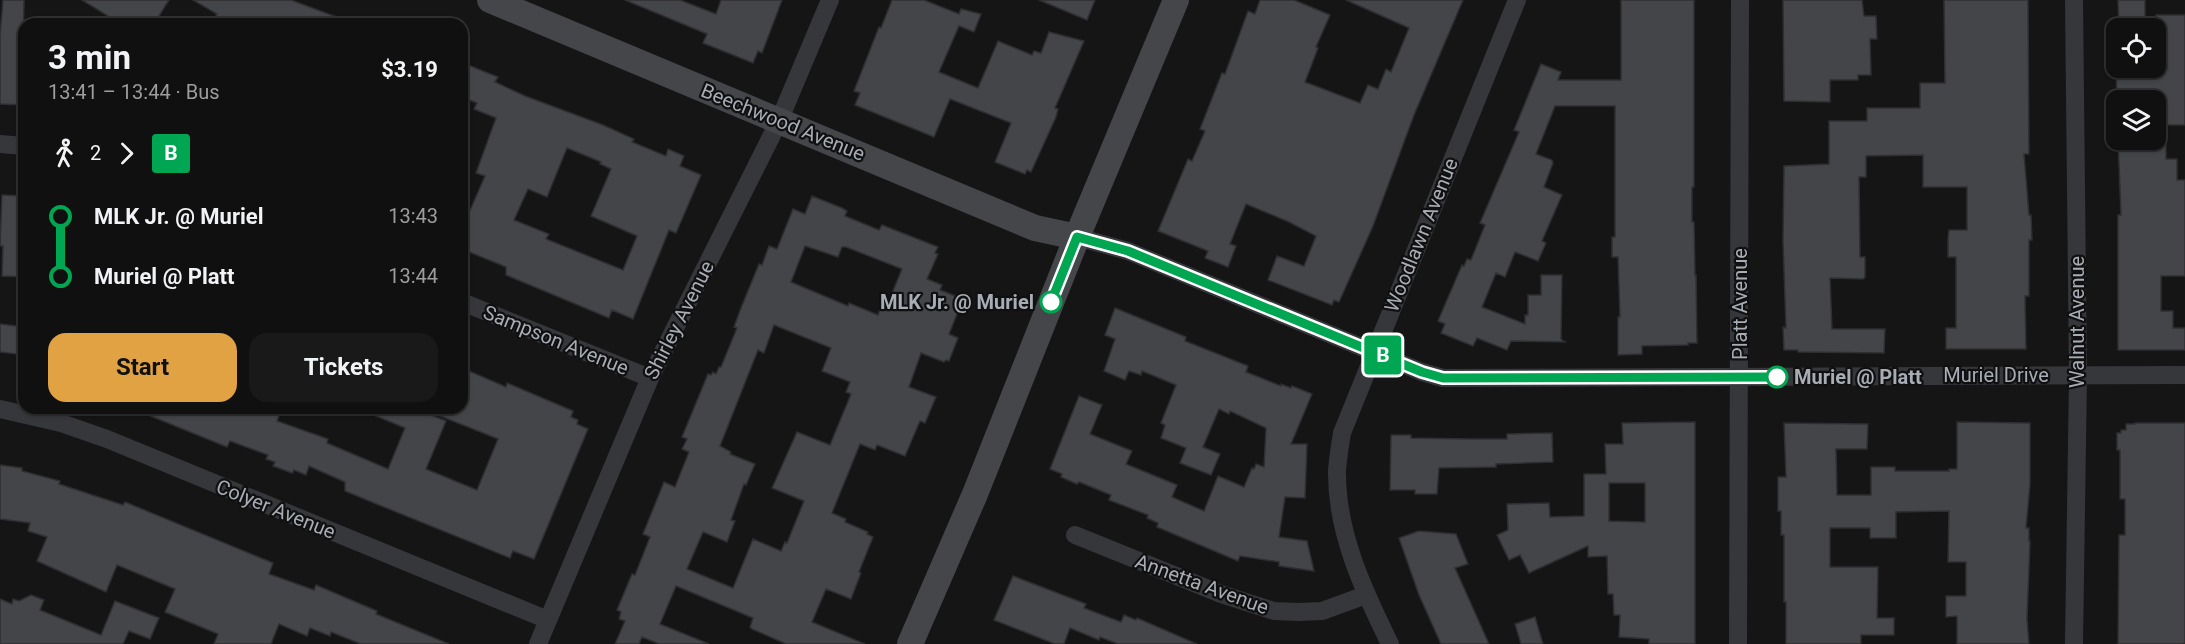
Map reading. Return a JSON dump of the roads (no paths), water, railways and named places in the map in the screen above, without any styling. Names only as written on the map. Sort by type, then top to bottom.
[{"type":"main road","name":"Beechwood Avenue","points":[[490,0],[1035,228],[1077,237]]},
{"type":"main road","points":[[910,644],[975,494],[1077,237],[1176,0]]},
{"type":"street","name":"Shirley Avenue","points":[[538,644],[650,378],[779,121],[830,0]]},
{"type":"street","name":"Woodlawn Avenue","points":[[1390,644],[1366,595],[1347,545],[1340,507],[1337,469],[1342,433],[1517,0]]},
{"type":"street","name":"Platt Avenue","points":[[1738,644],[1740,0]]},
{"type":"street","name":"Walnut Avenue","points":[[2074,0],[2078,375],[2074,644]]},
{"type":"street","points":[[0,144],[18,146]]},
{"type":"street","name":"Muriel Drive","points":[[1077,237],[1128,251],[1422,372],[1443,378],[2185,375]]},
{"type":"street","name":"Sampson Avenue","points":[[468,304],[650,378]]},
{"type":"street","name":"Colyer Avenue","points":[[0,409],[18,413]]},
{"type":"street","name":"Colyer Avenue","points":[[22,414],[61,423],[107,439],[548,620]]},
{"type":"street","name":"Annetta Avenue","points":[[1075,535],[1221,594],[1274,611],[1322,610],[1366,595]]},
{"type":"place","name":"MLK Jr. @ Muriel","points":[[1051,302]]},
{"type":"place","name":"Muriel @ Platt","points":[[1777,377]]}]
